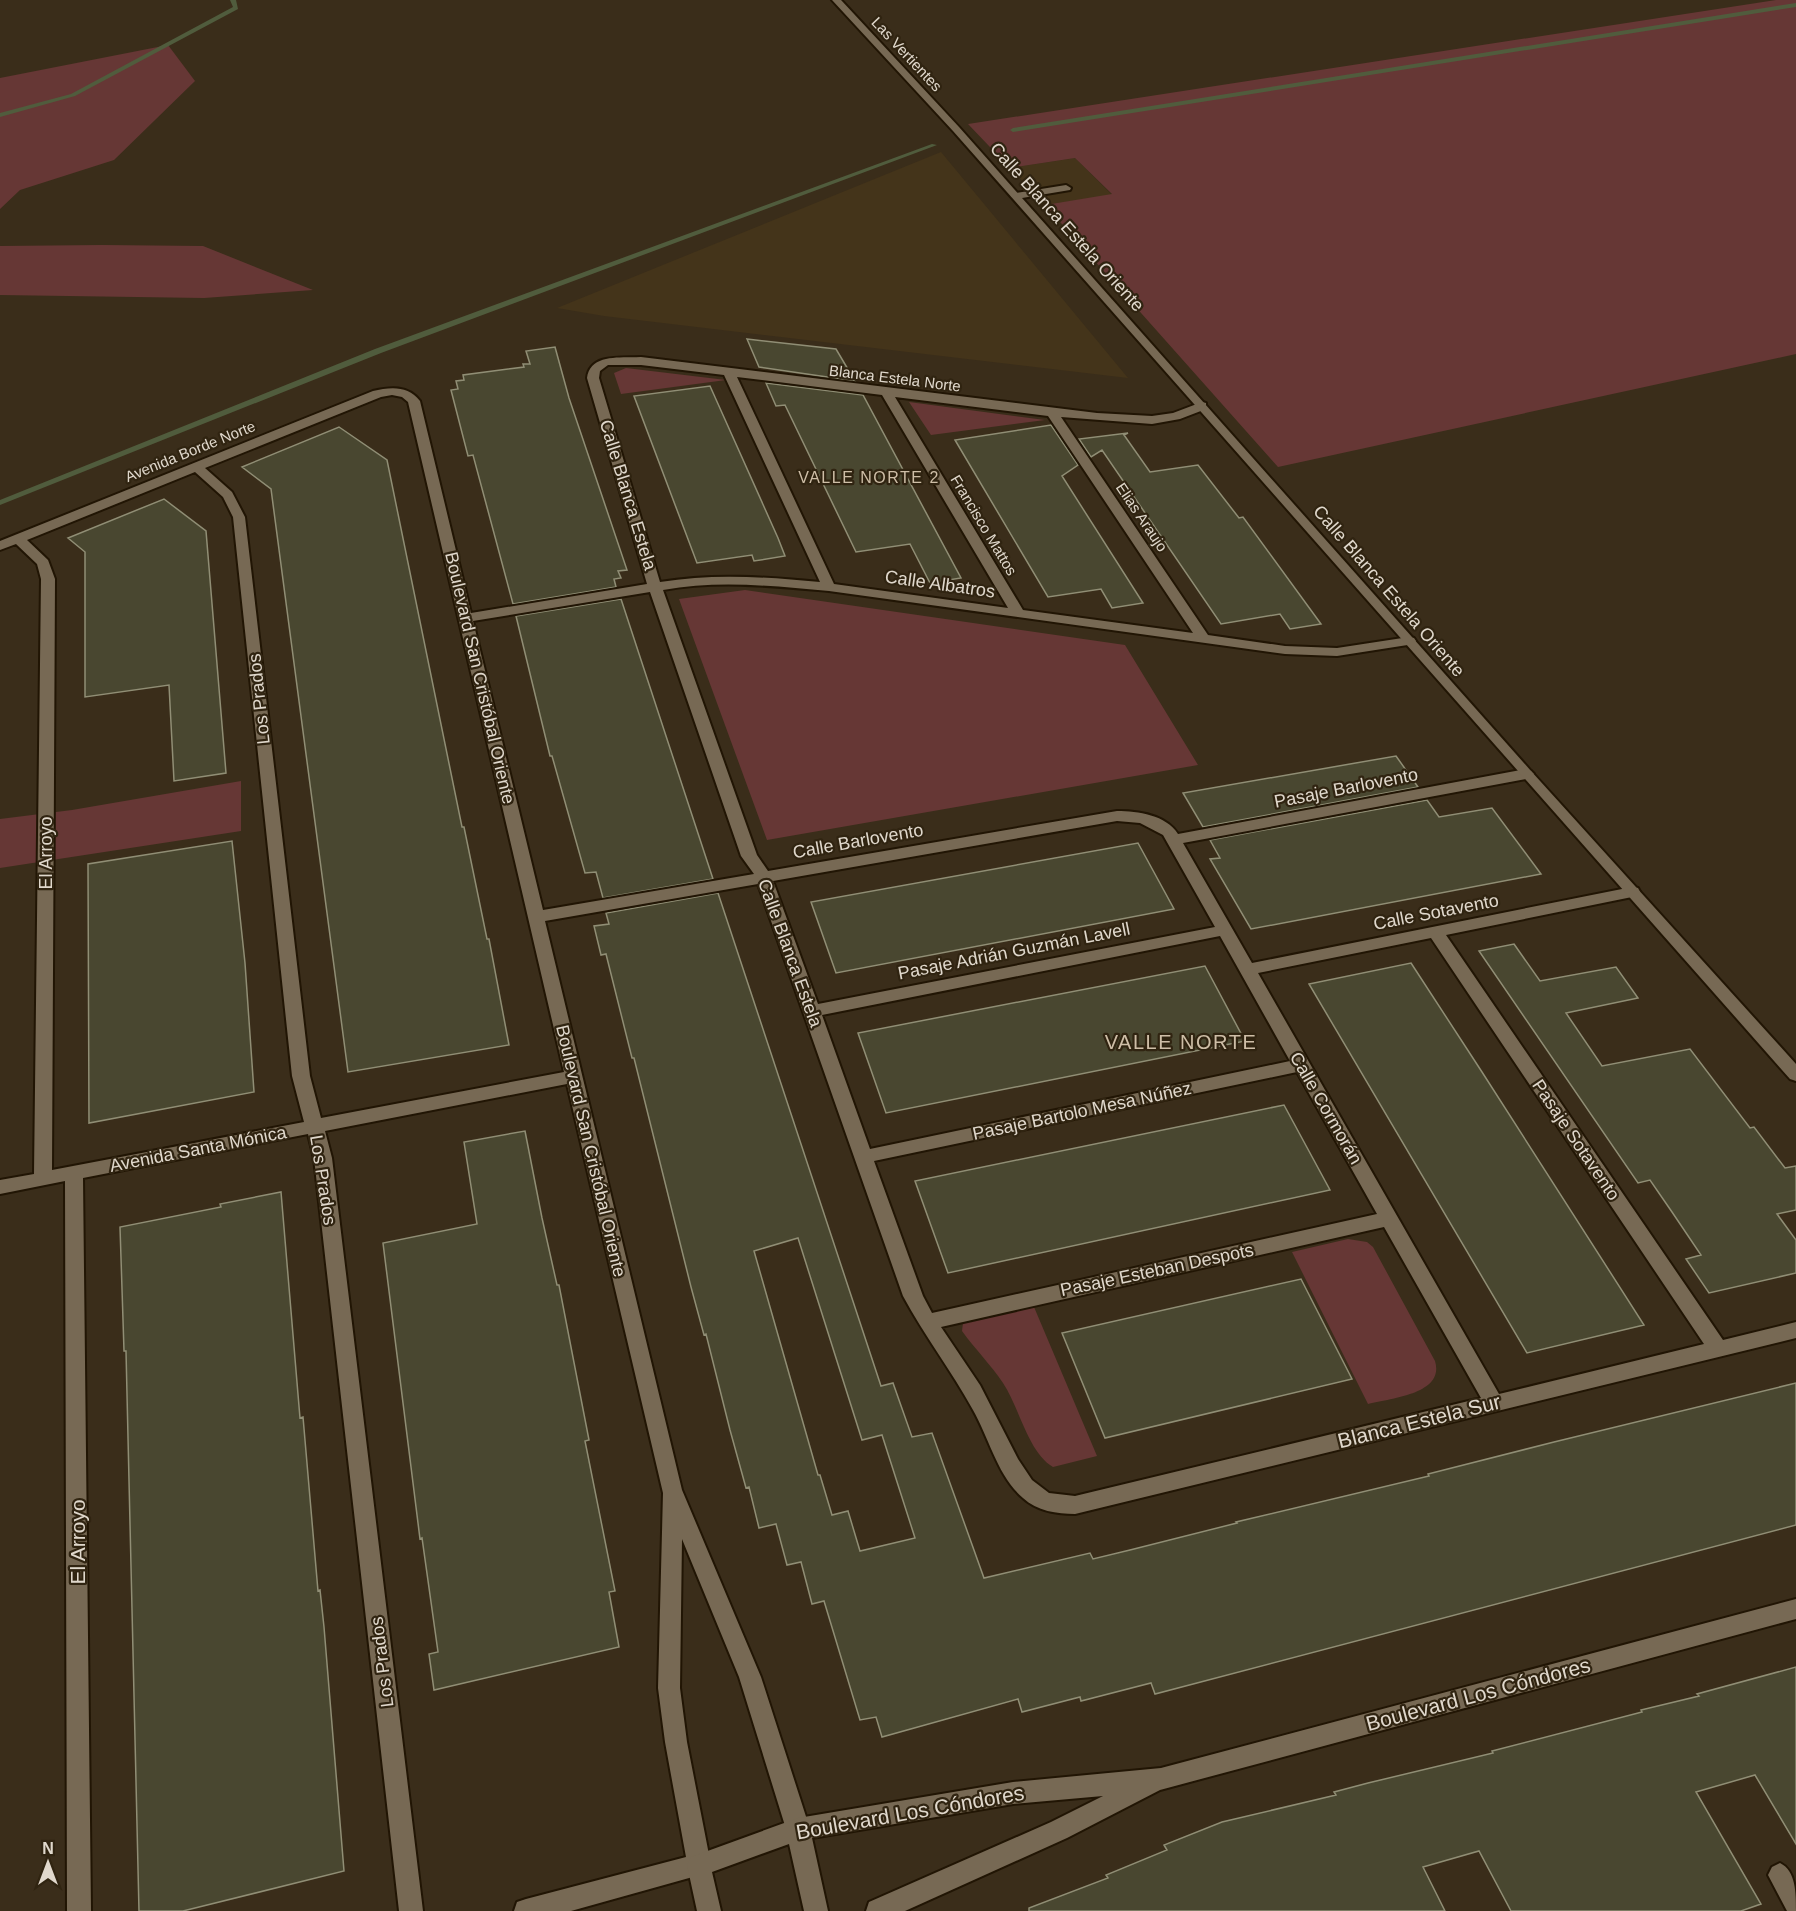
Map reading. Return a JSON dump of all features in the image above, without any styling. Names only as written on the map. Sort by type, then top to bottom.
[{"type":"street","name":"Las Vertientes","points":[[836,0],[957,129]]},
{"type":"street","name":"Calle Blanca Estela Oriente","points":[[957,129],[1526,774],[1796,1075]]},
{"type":"street","points":[[1016,196],[1066,188]]},
{"type":"street","name":"Blanca Estela Norte","points":[[593,378],[597,365],[614,360],[641,361],[1052,413],[1152,420],[1176,416],[1202,406]]},
{"type":"street","points":[[729,373],[830,587]]},
{"type":"street","name":"Calle Blanca Estela","points":[[593,378],[661,608],[749,856],[764,877],[913,1296],[926,1322],[980,1403],[1021,1483],[1042,1500]]},
{"type":"street","name":"Avenida Borde Norte","points":[[0,546],[370,397],[394,392]]},
{"type":"street","name":"Boulevard San Cristóbal Oriente","points":[[394,392],[411,395],[414,401],[672,1490],[750,1677],[798,1829],[816,1911]]},
{"type":"street","name":"Francisco Mattos","points":[[886,392],[1017,613]]},
{"type":"street","name":"Elias Araujo","points":[[1052,413],[1204,639]]},
{"type":"street","name":"Los Prados","points":[[196,467],[224,489],[237,508],[239,517],[300,1076],[323,1158],[411,1911]]},
{"type":"street","name":"El Arroyo","points":[[18,539],[43,563],[48,579],[43,1179]]},
{"type":"street","name":"Calle Albatros","points":[[466,618],[656,587],[717,580],[830,587],[1285,650],[1337,652],[1409,641]]},
{"type":"street","name":"Pasaje Barlovento","points":[[1173,840],[1526,774]]},
{"type":"street","name":"Calle Barlovento","points":[[536,917],[1117,816],[1151,820]]},
{"type":"street","name":"Calle Cormorán","points":[[1151,820],[1168,832],[1173,840],[1494,1403]]},
{"type":"street","name":"Calle Sotavento","points":[[1247,970],[1632,892]]},
{"type":"street","name":"Pasaje Adrián Guzmán Lavell","points":[[811,1011],[1224,930]]},
{"type":"street","name":"Pasaje Sotavento","points":[[1435,932],[1718,1349]]},
{"type":"street","name":"Pasaje Bartolo Mesa Núñez","points":[[864,1157],[1301,1065]]},
{"type":"street","name":"Avenida Santa Mónica","points":[[0,1187],[574,1076]]},
{"type":"street","name":"El Arroyo","points":[[75,1173],[79,1911]]},
{"type":"street","name":"Pasaje Esteban Despots","points":[[926,1322],[1389,1219]]},
{"type":"street","name":"Blanca Estela Sur","points":[[1042,1500],[1058,1504],[1075,1504],[1796,1330]]},
{"type":"street","points":[[672,1490],[669,1688],[676,1742],[709,1911]]},
{"type":"street","name":"Boulevard Los Cóndores","points":[[526,1911],[699,1865],[798,1829],[1013,1793],[1161,1779],[1796,1609]]},
{"type":"street","name":"Boulevard Los Cóndores","points":[[878,1911],[1059,1830],[1161,1779]]},
{"type":"street","points":[[1780,1875],[1796,1903]]},
{"type":"shaded area","points":[[1776,0],[1796,0],[1796,354],[1278,467],[1045,205],[1112,194],[1075,158],[1010,168],[968,124]]},
{"type":"shaded area","points":[[168,45],[195,81],[114,160],[20,190],[0,209],[0,78]]},
{"type":"shaded area","points":[[941,152],[1128,378],[604,316],[557,308]]},
{"type":"shaded area","points":[[1075,158],[1112,195],[1045,205],[1010,168]]},
{"type":"shaded area","points":[[0,246],[203,246],[313,290],[204,298],[0,295]]},
{"type":"shaded area","points":[[626,368],[726,380],[621,394],[614,373]]},
{"type":"shaded area","points":[[909,402],[1045,420],[931,435]]},
{"type":"shaded area","points":[[745,590],[1125,645],[1198,765],[767,840],[679,599]]},
{"type":"shaded area","points":[[241,781],[241,831],[0,868],[0,819],[72,810]]},
{"type":"shaded area","points":[[1348,1239],[1367,1242],[1373,1247],[1435,1361],[1436,1372],[1432,1381],[1414,1393],[1368,1404],[1292,1252]]},
{"type":"shaded area","points":[[1034,1307],[1097,1456],[1053,1467],[1044,1460],[1031,1441],[1003,1383],[962,1331],[963,1323]]},
{"type":"building","points":[[747,339],[836,349],[855,381],[759,367]]},
{"type":"building","points":[[555,347],[569,398],[627,570],[618,571],[621,578],[614,579],[616,587],[513,604],[473,455],[468,456],[451,390],[458,389],[456,381],[464,380],[463,375],[524,367],[523,364],[530,364],[526,351]]},
{"type":"building","points":[[766,383],[863,395],[961,578],[930,583],[910,544],[856,552],[785,405],[776,406]]},
{"type":"building","points":[[710,386],[785,556],[754,561],[752,555],[697,563],[634,396]]},
{"type":"building","points":[[1051,425],[1078,465],[1062,476],[1143,603],[1112,608],[1101,589],[1048,597],[955,440]]},
{"type":"building","points":[[339,427],[387,460],[462,827],[464,827],[487,939],[489,939],[509,1045],[348,1072],[271,489],[242,467]]},
{"type":"building","points":[[1128,433],[1124,435],[1150,472],[1198,465],[1239,518],[1243,517],[1321,624],[1290,629],[1280,614],[1221,624],[1102,450],[1091,457],[1079,439]]},
{"type":"building","points":[[164,499],[206,531],[226,773],[174,781],[169,685],[85,697],[85,552],[68,538]]},
{"type":"building","points":[[621,599],[713,879],[603,898],[596,872],[585,873],[552,756],[550,756],[516,616]]},
{"type":"building","points":[[1396,756],[1418,787],[1203,827],[1183,793]]},
{"type":"building","points":[[1427,800],[1439,817],[1492,808],[1541,874],[1251,929],[1210,859],[1220,858],[1210,840]]},
{"type":"building","points":[[232,841],[245,963],[254,1092],[89,1123],[88,864]]},
{"type":"building","points":[[1138,843],[1174,909],[836,973],[811,902]]},
{"type":"building","points":[[718,893],[881,1386],[893,1383],[912,1437],[932,1433],[984,1578],[1090,1553],[1093,1559],[1796,1383],[1796,1525],[1155,1694],[1151,1683],[1081,1701],[1080,1697],[1022,1712],[1018,1699],[882,1737],[876,1717],[860,1720],[824,1601],[812,1604],[801,1562],[787,1565],[776,1524],[759,1528],[691,1287],[606,954],[601,955],[594,926],[609,924],[606,913]],"holes":[[[798,1238],[862,1440],[882,1435],[915,1538],[860,1551],[848,1511],[832,1515],[820,1475],[818,1475],[754,1251]]]},
{"type":"building","points":[[1514,944],[1540,981],[1616,967],[1638,998],[1566,1013],[1602,1066],[1690,1049],[1750,1128],[1754,1127],[1785,1168],[1796,1166],[1796,1210],[1777,1214],[1796,1240],[1796,1273],[1709,1293],[1686,1259],[1701,1255],[1650,1180],[1638,1183],[1479,951]]},
{"type":"building","points":[[1411,963],[1644,1325],[1527,1353],[1309,984]]},
{"type":"building","points":[[1205,966],[1245,1041],[886,1113],[858,1033]]},
{"type":"building","points":[[1284,1105],[1330,1190],[948,1273],[915,1181]]},
{"type":"building","points":[[525,1131],[542,1218],[557,1285],[559,1285],[589,1440],[585,1441],[615,1591],[609,1592],[619,1647],[434,1690],[429,1654],[438,1652],[422,1538],[420,1539],[383,1243],[477,1224],[464,1142]]},
{"type":"building","points":[[281,1192],[300,1418],[303,1417],[318,1591],[320,1590],[324,1627],[344,1871],[183,1911],[139,1911],[126,1351],[124,1351],[120,1227],[221,1207],[220,1204]]},
{"type":"building","points":[[1301,1279],[1352,1379],[1105,1438],[1062,1333]]},
{"type":"building","points":[[1796,1667],[1796,1844],[1755,1775],[1696,1792],[1761,1904],[1741,1911],[1511,1911],[1479,1851],[1423,1867],[1445,1911],[1029,1911],[1029,1908],[1108,1878],[1106,1875],[1167,1850],[1164,1845],[1222,1822],[1336,1795],[1334,1792],[1493,1753],[1492,1751],[1642,1712],[1641,1710],[1699,1696],[1697,1694]]},
{"type":"waterway","points":[[0,115],[73,95],[236,8],[233,0]]},
{"type":"waterway","points":[[1013,130],[1796,5]]},
{"type":"waterway","points":[[0,503],[378,351],[934,145]]},
{"type":"district","name":"VALLE NORTE 2","points":[[869,477]]},
{"type":"district","name":"VALLE NORTE","points":[[1181,1042]]}]
